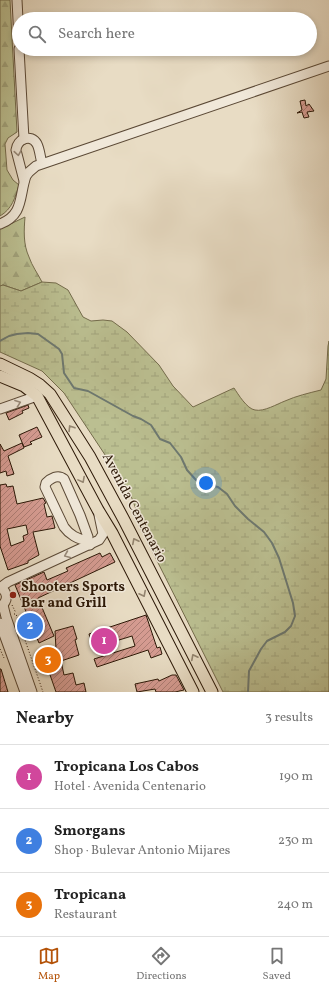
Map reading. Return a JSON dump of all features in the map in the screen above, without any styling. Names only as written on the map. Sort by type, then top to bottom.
[{"type":"main road","name":"Avenida Centenario","points":[[0,364],[29,378],[50,394],[90,457],[212,692]]},
{"type":"main road","points":[[0,376],[24,386],[37,396],[98,510],[112,533],[193,692]]},
{"type":"street","points":[[17,0],[18,12]]},
{"type":"street","points":[[20,56],[24,139]]},
{"type":"street","points":[[0,224],[6,222],[12,217],[18,209],[24,181],[29,172],[42,163],[329,66]]},
{"type":"street","points":[[24,181],[16,150],[18,143],[24,139],[31,139],[36,143],[42,163]]},
{"type":"street","points":[[0,409],[37,396]]},
{"type":"street","points":[[60,477],[64,479],[80,514],[89,543],[72,535],[64,527],[45,487],[46,483],[50,479],[60,477]]},
{"type":"street","points":[[25,692],[3,620],[2,606],[7,595],[1,587],[14,579],[89,543],[99,540],[102,534],[98,510]]},
{"type":"street","points":[[3,620],[32,692]]},
{"type":"path","points":[[3,620],[16,614],[43,692]]},
{"type":"green space","points":[[0,0],[10,0],[17,132],[8,138],[5,144],[7,170],[13,180],[19,185],[10,207],[0,216]]},
{"type":"green space","points":[[25,217],[24,232],[27,252],[42,282],[21,291],[3,285],[0,286],[0,229]]},
{"type":"green space","points":[[42,282],[56,283],[68,290],[83,317],[91,321],[112,321],[127,332],[159,365],[173,386],[193,407],[234,388],[243,401],[255,410],[262,410],[289,399],[321,390],[326,379],[329,341],[329,692],[223,692],[138,523],[136,509],[129,491],[64,393],[42,371],[0,352],[0,286],[3,285],[21,291]]},
{"type":"building","points":[[305,100],[306,106],[309,104],[314,111],[307,112],[309,117],[304,118],[302,112],[297,113],[302,110],[300,101]]},
{"type":"building","points":[[28,405],[29,408],[22,411],[23,413],[9,420],[6,413]]},
{"type":"building","points":[[37,427],[42,437],[30,442],[32,444],[24,447],[19,435]]},
{"type":"building","points":[[22,443],[24,448],[8,456],[14,474],[7,476],[6,471],[0,473],[0,444],[4,451]]},
{"type":"building","points":[[6,484],[7,487],[13,486],[17,504],[43,498],[46,503],[44,504],[47,517],[52,516],[55,528],[33,532],[39,555],[28,561],[28,563],[8,570],[0,546],[0,485]],"holes":[[[26,525],[28,534],[23,536],[24,541],[11,546],[7,529]]]},
{"type":"building","points":[[100,553],[102,557],[110,553],[115,562],[38,598],[54,636],[39,643],[15,585],[44,572],[47,580],[68,571],[66,568]]},
{"type":"building","points":[[146,615],[157,648],[160,647],[162,654],[151,658],[148,650],[97,667],[94,659],[135,646],[132,636],[93,648],[89,634]]},
{"type":"building","points":[[73,626],[77,639],[75,640],[79,655],[61,661],[64,675],[73,673],[76,685],[84,683],[86,692],[56,692],[49,672],[45,652],[56,649],[55,631]]},
{"type":"building","points":[[1,669],[8,692],[0,692]]},
{"type":"building","points":[[172,675],[176,675],[184,690],[175,692],[156,692],[155,689],[137,692],[135,684],[158,679],[159,681]]},
{"type":"waterway","points":[[0,341],[17,334],[38,334],[59,349],[62,354],[64,373],[74,388],[88,391],[151,425],[160,439],[170,443],[181,457],[187,470],[196,480],[204,484],[218,487],[227,494],[235,506],[264,532],[272,543],[279,558],[293,603],[295,616],[291,626],[285,632],[267,641],[261,649],[249,671],[248,692]]},
{"type":"place","name":"Shooters Sports Bar and Grill","points":[[13,595]]},
{"type":"place","name":"Smorgans","points":[[30,626]]},
{"type":"place","name":"Tropicana Los Cabos","points":[[104,641]]},
{"type":"place","name":"Tropicana","points":[[48,660]]}]
